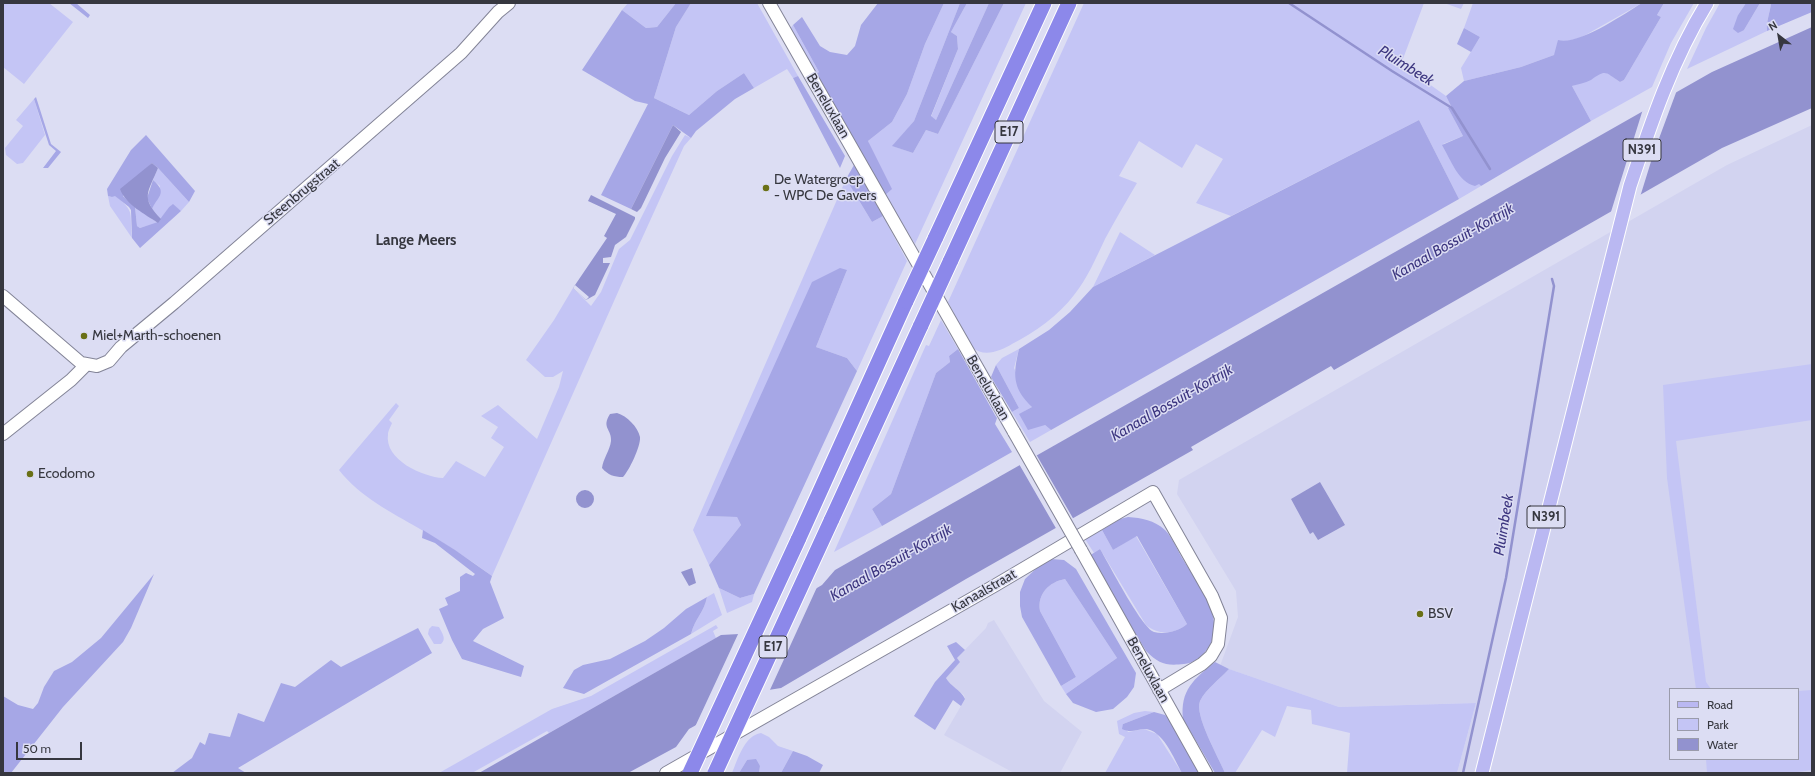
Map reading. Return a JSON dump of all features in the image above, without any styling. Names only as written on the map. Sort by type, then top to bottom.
[{"type":"highway","name":"E17","points":[[690,773],[1044,3]]},
{"type":"highway","name":"E17","points":[[715,773],[1069,3]]},
{"type":"main road","name":"N391","points":[[1482,773],[1630,186],[1654,113],[1685,42],[1707,3]]},
{"type":"street","name":"Steenbrugstraat","points":[[86,365],[97,366],[109,361],[121,347],[174,303],[219,262],[461,53],[498,12],[509,3]]},
{"type":"street","name":"Beneluxlaan","points":[[769,3],[1081,550],[1206,773]]},
{"type":"street","points":[[3,296],[62,347],[86,365],[71,380],[3,434]]},
{"type":"street","name":"Kanaalstraat","points":[[666,773],[994,586],[1153,492],[1212,596],[1221,618],[1218,644],[1211,656],[1202,664],[1159,690]]},
{"type":"shaded area","points":[[69,3],[76,3],[90,15],[88,18]]},
{"type":"shaded area","points":[[676,3],[691,3],[676,27],[654,98],[689,115],[717,91],[744,73],[754,88],[735,99],[696,131],[691,138],[673,125],[631,209],[601,195],[648,104],[635,101],[582,70],[622,10],[646,28],[657,27]]},
{"type":"shaded area","points":[[878,3],[944,3],[925,44],[907,94],[892,122],[868,141],[892,189],[885,195],[816,74],[819,72],[793,25],[802,17],[820,46],[830,52],[847,55],[855,46],[861,25]]},
{"type":"shaded area","points":[[960,3],[967,3],[951,32],[957,36],[958,49],[931,116],[936,120],[989,3],[1004,3],[938,134],[926,130],[913,153],[892,146],[914,121]]},
{"type":"shaded area","points":[[1642,3],[1664,3],[1657,15],[1661,17],[1624,80],[1620,82],[1608,74],[1603,73],[1589,81],[1572,86],[1591,121],[1481,186],[1479,184],[1475,186],[1469,184],[1459,175],[1442,145],[1463,136],[1448,108],[1451,106],[1446,96],[1464,81],[1521,67],[1554,55],[1558,40],[1567,41],[1589,34]]},
{"type":"shaded area","points":[[1746,3],[1760,3],[1744,30],[1738,33],[1733,29],[1738,15]]},
{"type":"shaded area","points":[[1771,3],[1812,3],[1812,12],[1767,31]]},
{"type":"shaded area","points":[[1464,28],[1480,37],[1471,52],[1457,44]]},
{"type":"shaded area","points":[[798,76],[845,156],[840,168],[793,78]]},
{"type":"shaded area","points":[[36,97],[51,144],[61,152],[48,168],[43,168],[56,151],[49,145],[34,99]]},
{"type":"shaded area","points":[[1419,120],[1459,199],[1051,430],[1045,425],[1028,430],[1019,414],[1032,407],[1025,400],[1016,380],[1015,373],[1019,349],[1049,330],[1070,312],[1093,287]]},
{"type":"shaded area","points":[[1812,125],[1812,773],[1457,773],[1476,703],[1339,707],[1220,666],[1238,617],[1236,591],[1177,494],[1179,480],[1727,165]]},
{"type":"shaded area","points":[[146,135],[195,191],[189,202],[152,163],[123,196],[135,207],[137,226],[140,228],[158,222],[173,204],[181,211],[140,248],[132,238],[131,210],[115,196],[108,196],[107,189],[131,150]]},
{"type":"shaded area","points":[[854,165],[883,216],[872,222],[846,179]]},
{"type":"shaded area","points":[[153,180],[158,184],[161,191],[159,198],[152,209],[147,198]]},
{"type":"shaded area","points":[[840,268],[847,270],[816,347],[847,358],[857,371],[754,594],[740,598],[719,588],[709,565],[741,525],[737,517],[706,516],[812,282]]},
{"type":"shaded area","points":[[958,349],[997,418],[995,424],[1012,452],[882,526],[872,509],[891,494],[936,373],[950,362],[949,356]]},
{"type":"shaded area","points":[[996,365],[1019,408],[1012,412],[991,377]]},
{"type":"shaded area","points":[[1128,517],[1148,520],[1165,530],[1210,605],[1214,629],[1212,641],[1205,652],[1193,662],[1172,665],[1167,664],[1155,659],[1146,651],[1089,556],[1100,549],[1141,619],[1148,628],[1154,632],[1163,633],[1180,629],[1187,624],[1137,536],[1113,550],[1102,530],[1120,519]]},
{"type":"shaded area","points":[[423,530],[492,576],[490,582],[504,618],[483,629],[473,641],[524,666],[521,677],[462,659],[439,609],[448,605],[445,598],[460,591],[460,577],[466,573],[473,576],[475,574],[435,543],[422,538]]},
{"type":"shaded area","points":[[1051,559],[1064,560],[1076,569],[1136,673],[1134,687],[1127,697],[1113,709],[1096,712],[1073,703],[1066,694],[1117,658],[1065,579],[1054,583],[1045,590],[1040,599],[1040,611],[1076,677],[1061,686],[1022,617],[1020,592],[1025,579],[1040,565]]},
{"type":"shaded area","points":[[154,574],[131,628],[123,642],[63,707],[11,773],[3,773],[3,696],[18,705],[33,709],[38,703],[44,687],[54,671],[72,662],[101,638]]},
{"type":"shaded area","points":[[707,597],[706,603],[691,634],[584,694],[563,688],[574,670],[583,665],[610,659],[645,641],[664,628],[686,609]]},
{"type":"shaded area","points":[[994,620],[1044,701],[1082,732],[1060,773],[1014,773],[944,735],[965,699],[964,695],[949,684],[946,677],[960,662],[957,658],[986,628],[988,623]]},
{"type":"shaded area","points":[[418,628],[432,653],[238,768],[246,773],[172,773],[192,758],[200,742],[205,745],[209,733],[230,737],[238,713],[264,722],[281,683],[295,687],[331,660],[341,667]]},
{"type":"shaded area","points":[[956,642],[965,650],[957,658],[960,662],[946,678],[965,699],[961,706],[953,700],[935,730],[914,716],[935,682],[955,660],[947,646]]},
{"type":"shaded area","points":[[1215,662],[1229,669],[1206,692],[1200,701],[1199,707],[1208,737],[1225,773],[1215,773],[1183,719],[1186,693],[1195,680]]},
{"type":"shaded area","points":[[1154,712],[1165,715],[1170,719],[1200,773],[1182,773],[1162,739],[1151,730],[1144,729],[1131,731],[1122,729],[1123,724]]},
{"type":"shaded area","points":[[793,751],[807,756],[823,765],[819,773],[781,773]]},
{"type":"shaded area","points":[[756,759],[760,766],[759,773],[739,773],[747,760]]},
{"type":"green space","points":[[3,3],[49,3],[73,22],[24,84],[3,67]]},
{"type":"green space","points":[[628,3],[676,3],[657,27],[646,28],[622,10]]},
{"type":"green space","points":[[691,3],[757,3],[798,76],[793,78],[787,69],[754,88],[744,73],[717,91],[689,115],[654,98],[676,27]]},
{"type":"green space","points":[[944,3],[960,3],[914,121],[893,146],[913,153],[926,130],[938,134],[1004,3],[1026,3],[915,244],[885,195],[868,141],[892,122],[907,94],[925,44]]},
{"type":"green space","points":[[967,3],[989,3],[936,120],[931,117],[958,49],[957,36],[951,32]]},
{"type":"green space","points":[[1084,3],[1424,3],[1401,64],[1446,96],[1451,106],[1448,108],[1463,136],[1443,144],[1481,186],[1459,199],[1419,120],[1231,216],[1196,203],[1223,159],[1196,144],[1182,168],[1139,141],[1119,176],[1137,183],[1079,289],[1061,310],[1020,340],[997,351],[987,353],[977,350],[972,347],[948,302]]},
{"type":"green space","points":[[1444,3],[1464,3],[1461,9]]},
{"type":"green space","points":[[1473,3],[1642,3],[1582,37],[1565,42],[1554,55],[1521,67],[1464,81],[1461,68],[1480,37],[1464,28]]},
{"type":"green space","points":[[1664,3],[1694,3],[1671,43],[1652,87],[1591,121],[1572,86],[1600,73],[1607,73],[1620,82],[1624,80],[1661,17],[1657,15]]},
{"type":"green space","points":[[1720,3],[1746,3],[1738,15],[1744,30],[1760,3],[1771,3],[1767,31],[1687,69],[1706,28]]},
{"type":"green space","points":[[793,25],[819,72],[816,74],[790,29]]},
{"type":"green space","points":[[34,99],[45,135],[23,163],[17,164],[6,155],[5,148],[23,126],[16,120]]},
{"type":"green space","points":[[685,135],[691,138],[684,146],[634,256],[492,576],[448,546],[376,503],[347,480],[339,470],[396,403],[399,406],[389,420],[392,423],[388,433],[388,443],[392,452],[406,465],[435,477],[443,478],[456,461],[485,477],[504,447],[491,438],[498,427],[481,416],[498,405],[537,439],[559,387],[563,371],[553,377],[545,377],[526,360],[554,320],[573,288],[591,306],[601,292],[619,249],[630,240],[672,156]]},
{"type":"green space","points":[[158,168],[189,202],[181,211],[172,205],[161,219],[152,209],[160,186],[153,180]]},
{"type":"green space","points":[[846,179],[872,222],[883,216],[907,261],[857,371],[847,358],[816,347],[847,270],[707,516],[737,517],[741,525],[709,565],[693,530]]},
{"type":"green space","points":[[115,195],[129,210],[132,238],[110,206],[108,196],[112,197]]},
{"type":"green space","points":[[135,207],[158,223],[140,228],[137,226]]},
{"type":"green space","points":[[1120,232],[1155,255],[1093,287]]},
{"type":"green space","points":[[941,320],[958,349],[949,356],[950,362],[936,373],[891,494],[872,509],[882,526],[834,552],[926,345],[929,346]]},
{"type":"green space","points":[[1019,349],[1014,368],[1032,407],[1020,414],[1045,425],[1051,430],[1030,442],[1012,412],[1019,408],[996,365],[1002,358]]},
{"type":"green space","points":[[1812,364],[1812,420],[1676,441],[1706,682],[1710,688],[1696,688],[1667,478],[1663,385]]},
{"type":"green space","points":[[1102,530],[1113,550],[1136,536],[1187,624],[1182,628],[1171,632],[1156,631],[1146,625],[1100,549],[1094,553],[1085,539]]},
{"type":"green space","points":[[1065,579],[1117,658],[1066,694],[1061,686],[1076,677],[1040,611],[1040,599],[1045,590],[1054,583]]},
{"type":"green space","points":[[719,588],[740,598],[754,594],[752,602],[727,613]]},
{"type":"green space","points":[[714,593],[722,615],[691,634],[706,603],[707,597]]},
{"type":"green space","points":[[716,625],[718,628],[713,631],[716,638],[549,733],[547,731],[472,773],[439,773],[552,709],[591,696]]},
{"type":"green space","points":[[432,626],[439,627],[443,634],[444,640],[441,644],[434,644],[428,634],[429,629]]},
{"type":"green space","points":[[1229,669],[1339,707],[1476,703],[1457,773],[1347,773],[1350,733],[1312,724],[1311,710],[1287,706],[1275,737],[1262,730],[1235,773],[1225,773],[1208,737],[1199,707],[1200,701],[1206,692]]},
{"type":"green space","points":[[1812,690],[1812,770],[1791,773],[1707,773],[1706,760],[1799,760],[1799,691]]},
{"type":"green space","points":[[1145,711],[1154,712],[1123,724],[1128,732],[1144,729],[1157,734],[1182,773],[1105,773],[1125,737],[1119,734],[1117,721],[1134,713]]},
{"type":"green space","points":[[761,733],[769,737],[778,746],[793,751],[781,773],[759,773],[760,766],[747,760],[739,773],[732,773],[739,755],[746,743],[755,735]]},
{"type":"water","name":"Kanaal Bossuit-Kortrijk","points":[[1812,27],[1812,108],[1722,148],[1334,370],[1331,366],[1191,447],[1193,450],[966,579],[781,688],[756,692],[689,729],[676,747],[628,773],[479,773],[721,635],[739,634],[822,585],[835,570],[1712,72]]},
{"type":"water","points":[[673,125],[681,132],[665,158],[641,208],[637,212],[631,209]]},
{"type":"water","points":[[152,163],[158,168],[149,189],[148,200],[154,212],[161,219],[158,223],[131,204],[120,189]]},
{"type":"water","points":[[591,195],[635,217],[635,219],[626,237],[615,245],[611,257],[603,258],[603,263],[610,263],[595,295],[586,300],[573,288],[607,238],[604,236],[616,214],[588,201]]},
{"type":"water","points":[[617,413],[632,422],[640,437],[639,446],[634,458],[623,477],[611,475],[602,468],[611,441],[606,422],[610,414]]},
{"type":"water","points":[[1320,482],[1345,525],[1318,540],[1313,532],[1310,534],[1291,499]]},
{"type":"water","points":[[585,490],[591,493],[594,499],[591,505],[585,508],[579,505],[576,499],[579,493]]},
{"type":"water","points":[[692,568],[696,583],[689,586],[681,572]]},
{"type":"pier","points":[[1677,90],[1654,152],[1640,197],[1610,215],[1643,109]]},
{"type":"pier","points":[[575,285],[589,297],[586,300],[573,288]]},
{"type":"pier","points":[[1036,454],[1074,520],[1057,530],[1019,464]]},
{"type":"pier","points":[[818,585],[769,692],[757,694],[694,729],[739,632]]},
{"type":"waterway","name":"Pluimbeek","points":[[1289,3],[1392,71],[1452,108],[1490,169]]},
{"type":"waterway","name":"Pluimbeek","points":[[1463,773],[1506,578],[1554,286],[1552,279]]},
{"type":"place","name":"De Watergroep - WPC De Gavers","points":[[766,188]]},
{"type":"place","name":"Miel+Marth-schoenen","points":[[84,336]]},
{"type":"place","name":"Ecodomo","points":[[30,474]]},
{"type":"place","name":"BSV","points":[[1420,614]]},
{"type":"district","name":"Lange Meers","points":[[416,241]]}]
